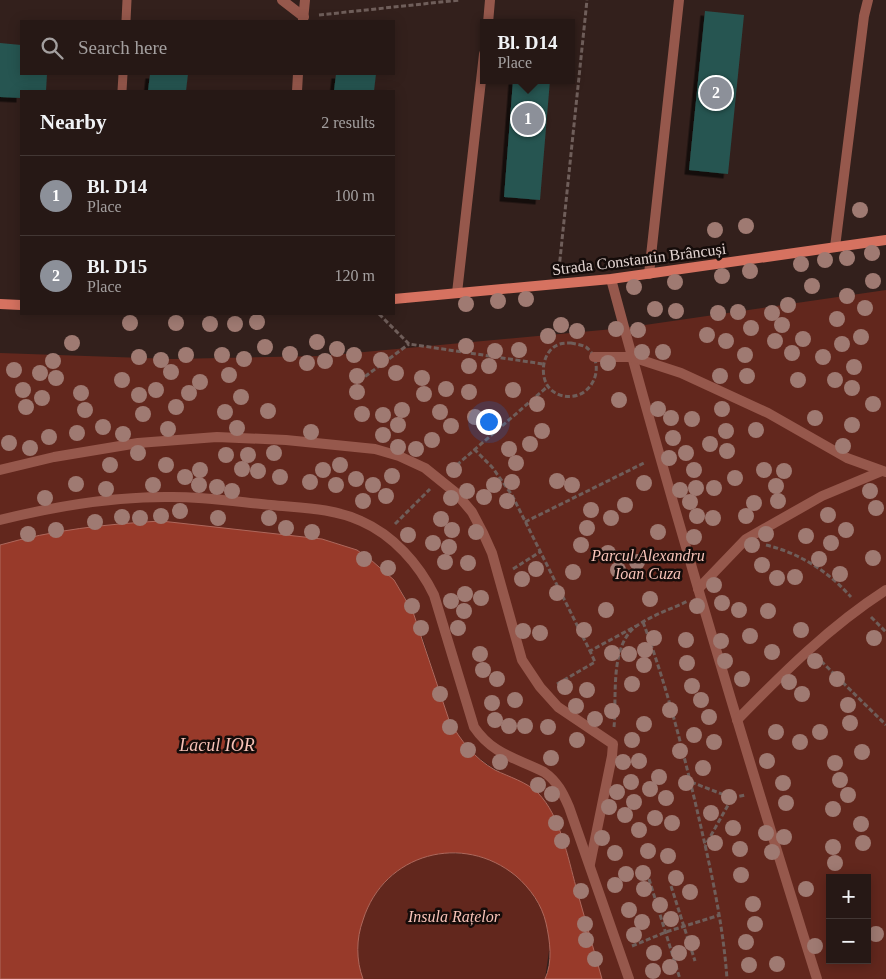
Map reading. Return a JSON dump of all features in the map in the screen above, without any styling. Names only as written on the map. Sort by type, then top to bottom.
[{"type":"main road","name":"Strada Constantin Brâncuși","points":[[395,299],[611,279],[886,240]]},
{"type":"main road","points":[[0,304],[20,305]]},
{"type":"street","points":[[282,0],[304,19]]},
{"type":"street","points":[[304,19],[306,0]]},
{"type":"street","points":[[488,19],[490,0]]},
{"type":"street","points":[[649,274],[679,0]]},
{"type":"street","points":[[835,248],[864,16],[868,0]]},
{"type":"street","points":[[296,90],[298,75]]},
{"type":"street","points":[[457,293],[481,84]]},
{"type":"street","points":[[611,279],[699,592],[758,792],[817,979]]},
{"type":"street","points":[[594,357],[632,357],[681,373],[768,413],[847,458],[884,472]]},
{"type":"street","points":[[0,470],[54,457],[138,443],[218,437],[286,440],[375,449],[399,456],[425,468],[456,493],[472,512],[492,553],[522,660],[544,692],[558,707],[613,744],[590,865]]},
{"type":"street","points":[[699,592],[746,539],[822,496],[884,472]]},
{"type":"street","points":[[0,520],[22,514],[105,500],[175,497],[331,511],[361,520],[384,534],[412,561],[428,582],[434,595],[474,728],[494,748],[544,772],[557,784],[569,807],[629,979]]},
{"type":"street","points":[[737,720],[809,649],[860,606],[886,590]]},
{"type":"lane","points":[[126,20],[127,0]]},
{"type":"lane","points":[[122,90],[123,75]]},
{"type":"path","points":[[304,19],[460,0]]},
{"type":"path","points":[[558,284],[588,0]]},
{"type":"path","points":[[380,315],[409,344],[543,364]]},
{"type":"path","points":[[571,343],[585,346],[594,357],[596,370],[594,382],[585,393],[573,398],[558,396],[547,387],[543,364],[548,353],[558,345],[571,343]]},
{"type":"path","points":[[359,381],[409,344]]},
{"type":"path","points":[[384,534],[474,449],[547,387]]},
{"type":"path","points":[[474,449],[492,467],[512,495],[595,662],[544,692]]},
{"type":"path","points":[[525,522],[660,455]]},
{"type":"path","points":[[746,539],[784,549],[809,562],[840,585],[886,632]]},
{"type":"path","points":[[499,577],[540,552]]},
{"type":"path","points":[[590,651],[699,592]]},
{"type":"path","points":[[643,622],[664,683],[690,782],[720,916],[727,979]]},
{"type":"path","points":[[613,744],[616,668],[621,644],[636,626]]},
{"type":"path","points":[[809,649],[886,725]]},
{"type":"path","points":[[690,782],[732,798],[705,846]]},
{"type":"path","points":[[649,879],[680,979]]},
{"type":"path","points":[[671,886],[695,961]]},
{"type":"path","points":[[620,951],[666,932],[720,916]]},
{"type":"green space","name":"Parcul Alexandru Ioan Cuza","points":[[886,290],[886,979],[602,979],[563,840],[545,800],[530,787],[484,762],[464,743],[448,717],[421,633],[402,592],[389,575],[372,561],[350,549],[322,539],[53,533],[0,545],[0,353],[173,359],[321,356],[624,328]]},
{"type":"green space","name":"Insula Rațelor","points":[[442,853],[473,854],[503,865],[527,886],[544,913],[550,944],[545,979],[363,979],[359,964],[359,934],[369,905],[377,892],[387,880],[412,861]]},
{"type":"water","name":"Lacul IOR","points":[[161,521],[322,539],[357,550],[394,580],[413,612],[449,720],[458,735],[474,754],[487,765],[534,789],[546,802],[552,813],[566,850],[602,979],[545,979],[550,959],[549,937],[542,910],[531,891],[516,876],[495,863],[473,855],[450,853],[427,856],[407,865],[388,879],[373,897],[363,920],[358,942],[358,957],[363,979],[0,979],[0,545],[80,528]]},
{"type":"building","points":[[705,11],[744,15],[728,174],[689,170]]},
{"type":"building","points":[[0,43],[20,45],[20,75],[47,75],[46,90],[20,90],[20,98],[0,97]]},
{"type":"building","points":[[150,75],[188,75],[186,90],[148,90]]},
{"type":"building","points":[[336,75],[376,75],[374,90],[334,90]]},
{"type":"building","points":[[513,84],[550,84],[540,200],[504,197]]},
{"type":"place","name":"Bl. D15","points":[[716,93]]},
{"type":"place","name":"Bl. D14","points":[[528,119]]}]
